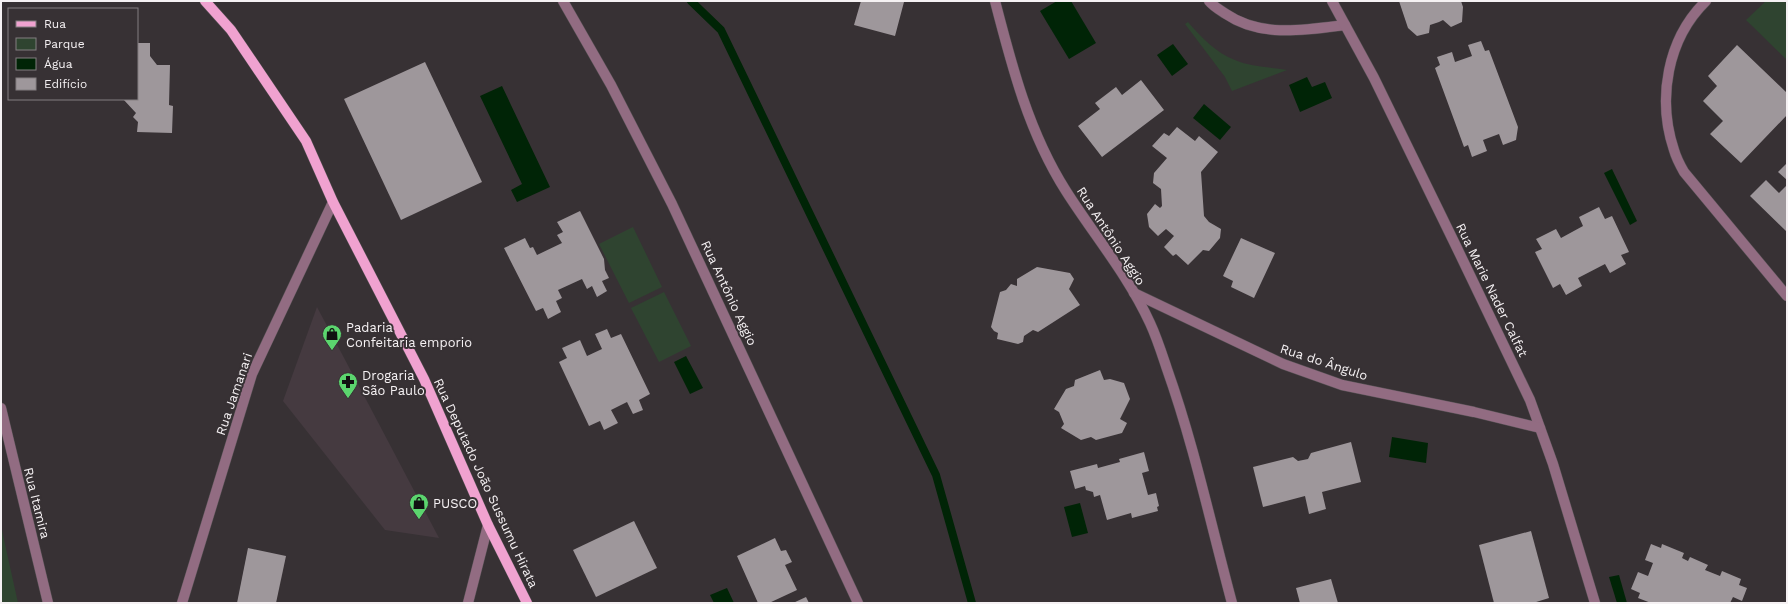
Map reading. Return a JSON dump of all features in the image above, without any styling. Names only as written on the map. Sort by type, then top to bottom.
[{"type":"main road","name":"Rua Deputado João Sussumu Hirata","points":[[205,1],[231,30],[306,141],[332,202],[424,379],[488,525],[527,603]]},
{"type":"street","name":"Rua Antônio Aggio","points":[[563,1],[611,85],[672,204],[858,603]]},
{"type":"street","name":"Rua Antônio Aggio","points":[[995,1],[1012,68],[1024,106],[1036,134],[1065,190],[1114,260],[1151,323],[1181,409],[1232,603]]},
{"type":"street","points":[[1209,1],[1236,21],[1256,28],[1285,30],[1314,29],[1345,25]]},
{"type":"street","name":"Rua Marie Nader Calfat","points":[[1332,1],[1374,78],[1530,400],[1582,558],[1595,603]]},
{"type":"street","points":[[1706,1],[1692,18],[1679,40],[1668,69],[1665,101],[1668,126],[1674,150],[1684,172],[1787,296]]},
{"type":"street","name":"Rua Jamanari","points":[[182,603],[252,374],[332,202]]},
{"type":"street","name":"Rua do Ângulo","points":[[1134,293],[1283,364],[1342,385],[1474,412],[1540,428]]},
{"type":"street","name":"Rua Itamira","points":[[1,408],[48,603]]},
{"type":"street","points":[[468,603],[488,525]]},
{"type":"shaded area","points":[[317,307],[439,538],[385,530],[283,401]]},
{"type":"green space","points":[[1766,1],[1784,1],[1787,4],[1787,60],[1746,20]]},
{"type":"green space","points":[[1188,22],[1209,44],[1228,57],[1247,64],[1287,70],[1232,91],[1225,77],[1185,24]]},
{"type":"green space","points":[[633,227],[662,287],[629,303],[599,244]]},
{"type":"green space","points":[[664,292],[691,346],[659,362],[631,308]]},
{"type":"green space","points":[[1,526],[18,603],[1,603]]},
{"type":"water","points":[[1057,1],[1071,1],[1096,43],[1069,59],[1040,11]]},
{"type":"water","points":[[1173,44],[1188,64],[1172,76],[1157,55]]},
{"type":"water","points":[[1307,77],[1312,87],[1325,82],[1332,98],[1300,112],[1289,85]]},
{"type":"water","points":[[502,86],[550,187],[517,202],[511,190],[522,184],[480,96]]},
{"type":"water","points":[[1204,104],[1231,127],[1220,140],[1193,118]]},
{"type":"water","points":[[1612,169],[1637,221],[1630,225],[1604,173]]},
{"type":"water","points":[[686,356],[703,388],[690,394],[674,362]]},
{"type":"water","points":[[1392,437],[1428,443],[1426,463],[1389,457]]},
{"type":"water","points":[[1080,503],[1088,533],[1072,537],[1064,507]]},
{"type":"water","points":[[1619,575],[1627,603],[1617,603],[1609,577]]},
{"type":"water","points":[[727,588],[734,603],[714,603],[710,595]]},
{"type":"building","points":[[861,1],[907,1],[904,2],[895,36],[854,25]]},
{"type":"building","points":[[1399,1],[1461,1],[1463,7],[1462,22],[1451,27],[1443,20],[1430,25],[1429,33],[1417,36],[1408,28]]},
{"type":"building","points":[[1481,41],[1485,51],[1489,50],[1518,127],[1516,140],[1503,145],[1499,134],[1483,140],[1487,151],[1472,157],[1468,145],[1464,147],[1435,68],[1440,65],[1437,57],[1452,52],[1455,62],[1472,56],[1468,45]]},
{"type":"building","points":[[138,43],[150,43],[150,56],[157,65],[170,65],[169,105],[173,106],[172,133],[137,132],[138,122],[133,117],[136,113],[124,100],[138,100]]},
{"type":"building","points":[[1737,45],[1787,93],[1787,115],[1741,163],[1710,134],[1723,121],[1703,101],[1717,86],[1708,76]]},
{"type":"building","points":[[425,62],[482,182],[401,220],[344,99]]},
{"type":"building","points":[[1141,80],[1164,110],[1102,157],[1078,126],[1100,109],[1095,103],[1116,87],[1122,95]]},
{"type":"building","points":[[1177,127],[1195,141],[1199,136],[1218,152],[1201,172],[1204,216],[1209,222],[1221,229],[1220,238],[1209,251],[1203,250],[1188,265],[1176,254],[1173,256],[1164,247],[1174,236],[1166,229],[1158,236],[1149,227],[1147,214],[1155,204],[1160,208],[1162,206],[1161,189],[1153,183],[1154,173],[1167,158],[1152,146],[1164,133],[1169,136]]},
{"type":"building","points":[[1787,163],[1787,180],[1778,172]]},
{"type":"building","points":[[1766,180],[1779,193],[1787,185],[1787,232],[1750,196]]},
{"type":"building","points":[[1599,207],[1605,219],[1612,216],[1629,252],[1621,255],[1626,264],[1610,273],[1605,264],[1578,278],[1582,286],[1566,295],[1560,284],[1553,288],[1535,252],[1542,249],[1536,239],[1556,229],[1561,238],[1583,226],[1579,217]]},
{"type":"building","points":[[580,211],[604,259],[605,270],[609,278],[602,281],[607,291],[597,297],[592,286],[587,289],[582,279],[558,290],[562,298],[556,301],[561,312],[548,319],[543,308],[536,311],[504,248],[525,238],[530,248],[533,247],[537,255],[562,243],[557,235],[563,232],[557,222]]},
{"type":"building","points":[[1241,238],[1275,253],[1254,298],[1231,287],[1233,281],[1223,276]]},
{"type":"building","points":[[1037,267],[1070,273],[1074,279],[1069,289],[1080,305],[1038,332],[1033,330],[1024,336],[1023,342],[1018,344],[997,339],[998,333],[991,327],[1000,292],[1006,290],[1011,284],[1017,286],[1017,279]]},
{"type":"building","points":[[607,329],[611,338],[621,334],[650,394],[639,400],[643,410],[633,414],[627,402],[611,410],[618,423],[604,430],[600,421],[589,426],[559,362],[567,358],[562,348],[580,340],[587,356],[602,349],[595,334]]},
{"type":"building","points":[[1100,370],[1104,380],[1110,379],[1124,383],[1130,399],[1120,419],[1127,423],[1122,433],[1096,440],[1091,437],[1081,440],[1061,428],[1064,424],[1059,412],[1054,409],[1066,389],[1074,386],[1075,380]]},
{"type":"building","points":[[1351,442],[1361,482],[1322,492],[1326,509],[1309,514],[1305,496],[1263,507],[1253,467],[1293,457],[1298,461],[1308,459],[1311,453]]},
{"type":"building","points":[[1144,452],[1149,471],[1142,473],[1148,495],[1156,493],[1159,506],[1157,507],[1158,511],[1132,518],[1131,513],[1107,520],[1100,495],[1094,497],[1093,492],[1086,490],[1085,486],[1075,489],[1070,471],[1097,464],[1098,468],[1120,462],[1119,459]]},
{"type":"building","points":[[634,521],[657,568],[596,597],[573,550]]},
{"type":"building","points":[[1531,531],[1549,598],[1533,603],[1494,603],[1479,545]]},
{"type":"building","points":[[775,538],[781,551],[786,550],[792,562],[785,565],[797,590],[769,603],[758,603],[737,556]]},
{"type":"building","points":[[1651,544],[1661,548],[1662,544],[1684,553],[1682,558],[1688,561],[1690,557],[1708,565],[1705,570],[1720,576],[1722,571],[1741,579],[1739,585],[1747,588],[1742,601],[1733,597],[1730,603],[1651,603],[1638,598],[1640,593],[1631,589],[1638,572],[1648,576],[1653,563],[1645,560]]},
{"type":"building","points":[[248,548],[286,556],[276,603],[237,603]]},
{"type":"building","points":[[1331,579],[1338,603],[1300,603],[1296,588]]},
{"type":"building","points":[[806,597],[809,603],[793,603]]},
{"type":"waterway","points":[[691,1],[721,30],[936,475],[972,603]]},
{"type":"place","name":"Padaria Confeitaria emporio","points":[[332,351]]},
{"type":"place","name":"Drogaria São Paulo","points":[[348,399]]},
{"type":"place","name":"PUSCO","points":[[419,520]]}]
